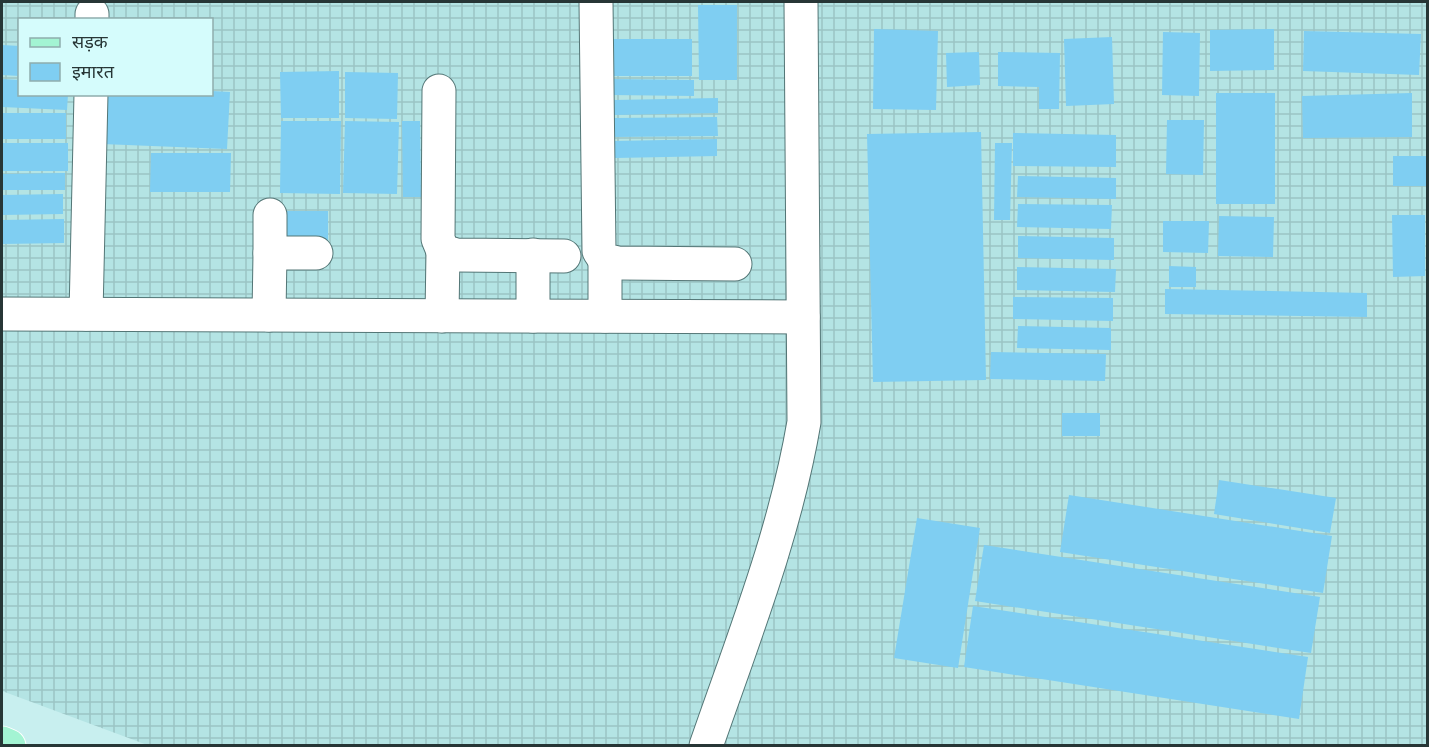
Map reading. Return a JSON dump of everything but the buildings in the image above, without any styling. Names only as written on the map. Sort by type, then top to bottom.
[{"type":"main road","points":[[2,742],[9,746]]},
{"type":"street","points":[[596,2],[598,251],[605,260],[604,316]]},
{"type":"street","points":[[706,746],[775,546],[795,472],[804,422],[801,2]]},
{"type":"street","points":[[439,91],[438,239],[443,251],[442,316]]},
{"type":"street","points":[[86,315],[90,96]]},
{"type":"street","points":[[269,315],[270,215]]},
{"type":"street","points":[[443,251],[456,255],[548,256],[533,316]]},
{"type":"street","points":[[270,253],[316,253]]},
{"type":"street","points":[[605,260],[732,264],[729,316]]},
{"type":"street","points":[[2,314],[803,317]]},
{"type":"shaded area","points":[[2,2],[1427,2],[1427,745],[150,746],[2,691]]}]
